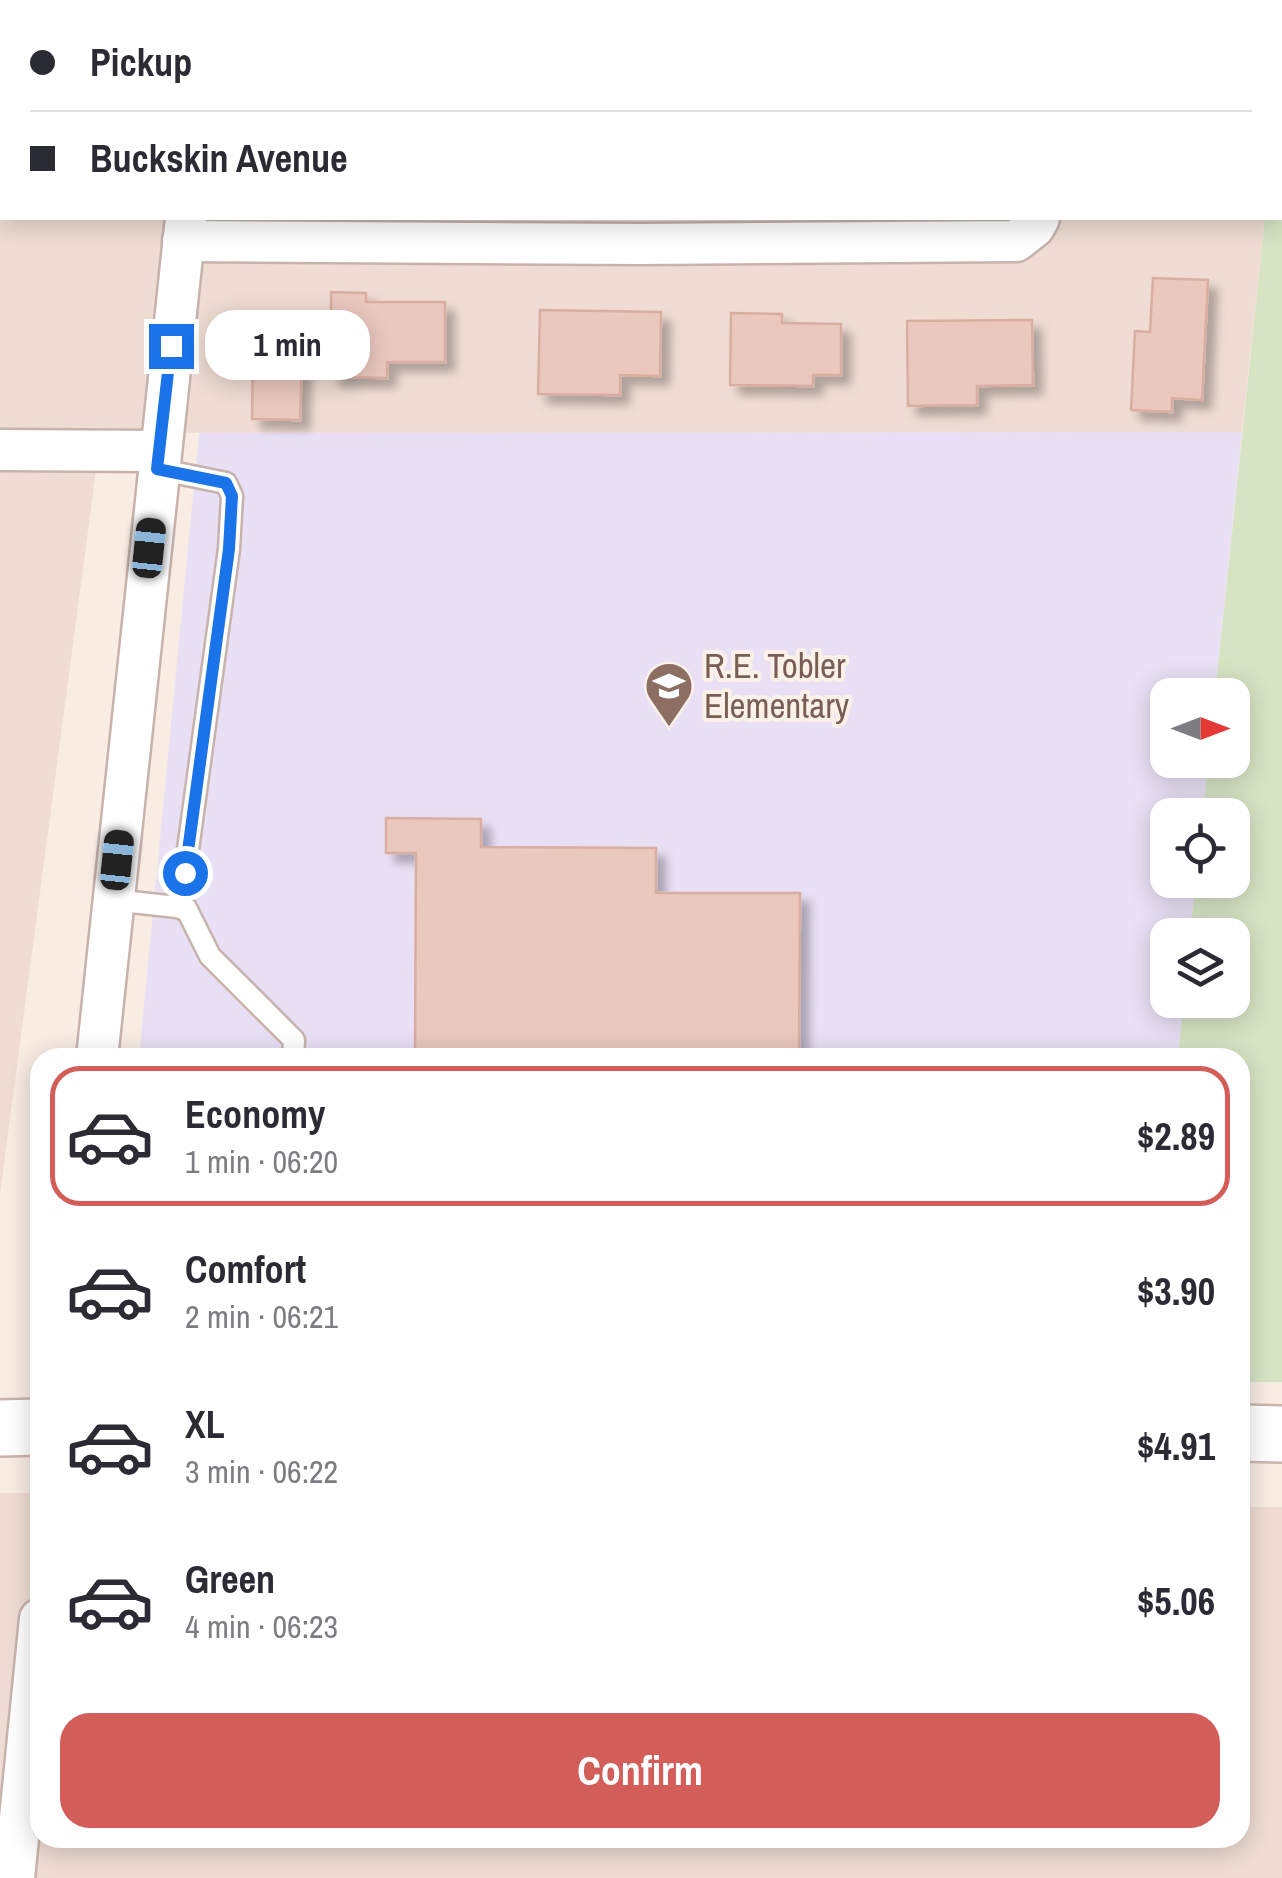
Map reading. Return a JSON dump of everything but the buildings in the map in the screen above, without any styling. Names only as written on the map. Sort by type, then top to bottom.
[{"type":"main road","points":[[0,1428],[30,1428]]},
{"type":"main road","points":[[1250,1433],[1282,1434]]},
{"type":"street","points":[[98,1048],[184,229],[642,231],[1016,241],[1036,222]]},
{"type":"street","points":[[0,450],[158,460]]},
{"type":"street","points":[[14,1878],[30,1718]]},
{"type":"lane","points":[[158,460],[226,483],[232,496],[229,549],[180,908]]},
{"type":"lane","points":[[113,900],[186,908],[210,956],[294,1040],[294,1048]]},
{"type":"shaded area","points":[[0,220],[1265,220],[1242,432],[101,433],[0,1194]]},
{"type":"shaded area","name":"R.E. Tobler Elementary","points":[[1242,432],[1217,678],[1150,678],[1150,778],[1206,778],[1205,798],[1150,798],[1150,898],[1194,898],[1192,918],[1150,918],[1150,1018],[1182,1018],[1179,1048],[140,1048],[199,433]]},
{"type":"shaded area","points":[[0,1493],[30,1493],[30,1848],[1250,1848],[1250,1507],[1282,1507],[1282,1878],[0,1878]]},
{"type":"green space","points":[[1265,220],[1282,220],[1282,1382],[1250,1382],[1250,1048],[1179,1048],[1182,1018],[1250,1018],[1250,918],[1192,918],[1194,898],[1250,898],[1250,798],[1205,798],[1206,778],[1250,778],[1250,678],[1217,678]]},
{"type":"place","name":"R.E. Tobler Elementary","points":[[669,728]]},
{"type":"route","points":[[171,346],[157,469],[226,483],[232,496],[229,549],[185,873]]}]
